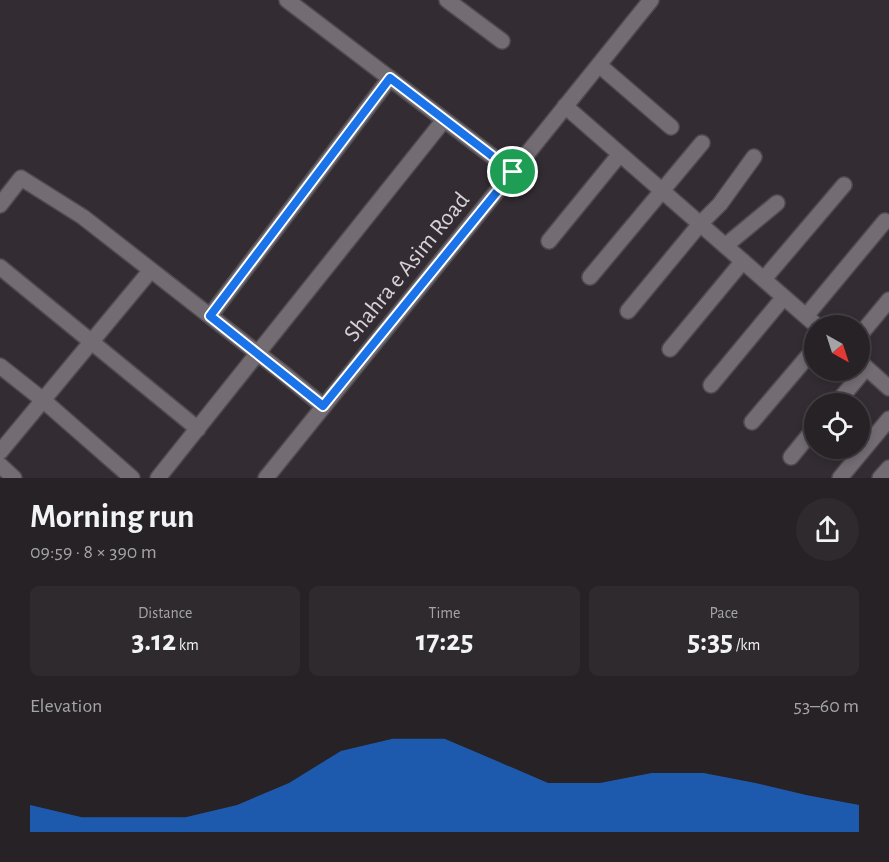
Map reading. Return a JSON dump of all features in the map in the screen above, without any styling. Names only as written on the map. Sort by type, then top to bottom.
[{"type":"street","points":[[287,0],[513,172]]},
{"type":"street","points":[[447,0],[502,42]]},
{"type":"street","name":"Shahra e Asim Road","points":[[266,478],[651,0]]},
{"type":"street","points":[[599,65],[671,128]]},
{"type":"street","points":[[210,316],[390,78]]},
{"type":"street","points":[[565,106],[804,315]]},
{"type":"street","points":[[158,478],[444,120]]},
{"type":"street","points":[[590,277],[702,142]]},
{"type":"street","points":[[549,241],[620,154]]},
{"type":"street","points":[[628,311],[700,224],[720,204],[754,157]]},
{"type":"street","points":[[0,205],[21,178],[83,217],[323,406]]},
{"type":"street","points":[[764,279],[844,184]]},
{"type":"street","points":[[725,246],[777,203]]},
{"type":"street","points":[[815,315],[885,221]]},
{"type":"street","points":[[670,349],[743,261]]},
{"type":"street","points":[[0,267],[198,429]]},
{"type":"street","points":[[0,452],[151,270]]},
{"type":"street","points":[[711,385],[784,297]]},
{"type":"street","points":[[870,323],[889,300]]},
{"type":"street","points":[[752,422],[804,361]]},
{"type":"street","points":[[0,366],[43,400],[132,478]]},
{"type":"street","points":[[870,371],[889,388]]},
{"type":"street","points":[[840,478],[889,419]]},
{"type":"street","points":[[791,457],[804,441]]},
{"type":"street","points":[[0,465],[14,478]]},
{"type":"street","points":[[880,478],[889,468]]},
{"type":"route","points":[[390,78],[513,172],[323,406],[210,316],[390,78]]}]
